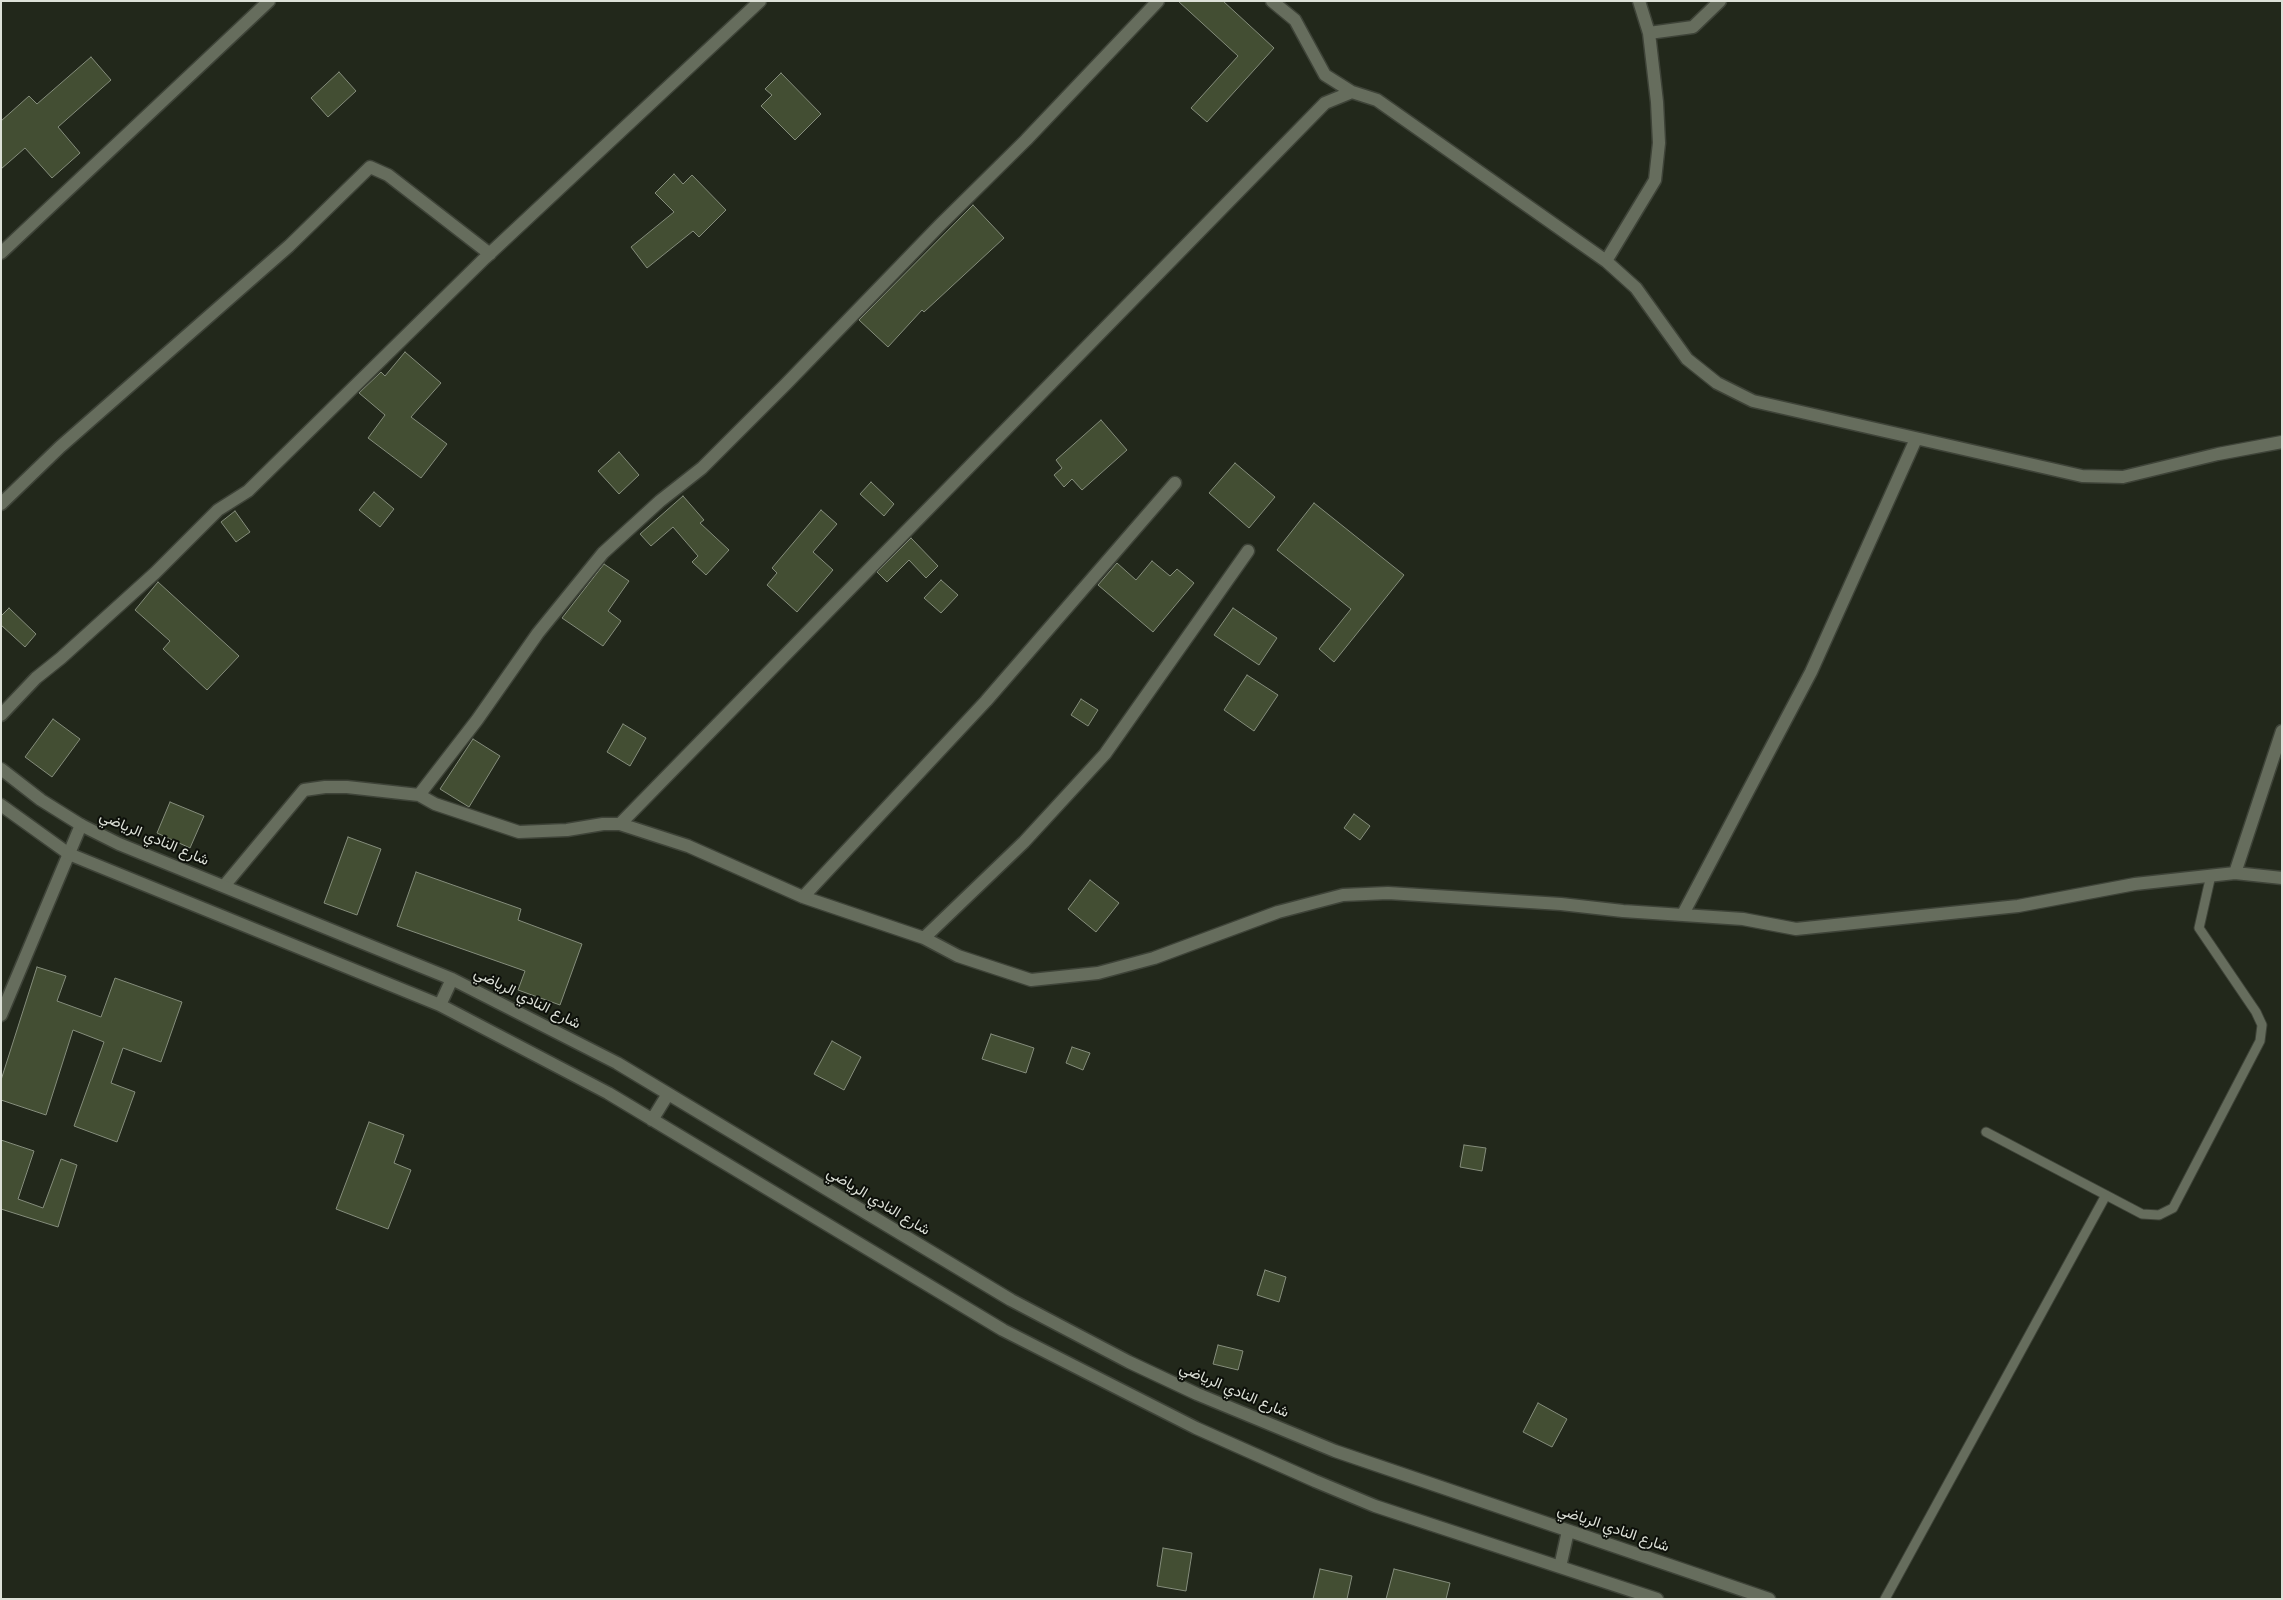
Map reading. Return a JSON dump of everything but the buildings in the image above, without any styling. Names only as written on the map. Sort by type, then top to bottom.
[{"type":"street","points":[[1,253],[269,1]]},
{"type":"street","points":[[1,715],[36,678],[61,658],[155,573],[218,510],[248,491],[490,254],[760,1]]},
{"type":"street","points":[[419,796],[477,720],[538,633],[603,553],[660,501],[702,468],[1033,133],[1158,1]]},
{"type":"street","points":[[1272,1],[1295,20],[1325,75],[1352,92],[1378,100],[1606,261],[1636,288],[1687,359],[1717,383],[1753,401],[2082,476],[2123,477],[2218,454],[2282,442]]},
{"type":"street","points":[[1606,261],[1655,180],[1658,143],[1657,102],[1649,33],[1639,1]]},
{"type":"street","points":[[1649,33],[1693,27],[1720,1]]},
{"type":"street","points":[[620,824],[1325,104],[1352,92]]},
{"type":"street","points":[[1,504],[60,447],[289,246],[370,168],[388,175],[490,254]]},
{"type":"street","points":[[1683,914],[1811,672],[1916,439]]},
{"type":"street","points":[[803,897],[986,701],[1175,483]]},
{"type":"street","points":[[924,938],[1024,842],[1105,754],[1248,551]]},
{"type":"street","points":[[2236,872],[2282,731]]},
{"type":"street","name":"شارع النادي الرياضي","points":[[1,769],[41,800],[81,825],[119,844],[452,980],[617,1063],[1011,1300],[1129,1362],[1197,1394],[1335,1451],[1769,1599]]},
{"type":"street","points":[[224,886],[304,790],[325,787],[347,787],[419,796],[435,804],[519,832],[567,830],[603,824],[620,824],[688,846],[803,897],[924,938],[958,956],[1031,980],[1098,973],[1154,958],[1278,912],[1343,895],[1388,892],[1561,904],[1623,911],[1743,919],[1796,929],[2018,906],[2135,884],[2236,872],[2282,878]]},
{"type":"street","points":[[1,806],[69,854],[440,1005],[608,1093],[1003,1330],[1138,1399],[1256,1455],[1376,1506],[1657,1599]]},
{"type":"street","points":[[1,1015],[81,825]]},
{"type":"street","points":[[440,1005],[452,980]]},
{"type":"street","points":[[652,1120],[668,1094]]},
{"type":"street","points":[[1560,1567],[1568,1531]]},
{"type":"lane","points":[[1986,1132],[2142,1214],[2159,1215],[2173,1208],[2260,1041],[2262,1025],[2256,1012],[2199,928],[2211,875]]},
{"type":"lane","points":[[1885,1599],[2106,1195]]}]
